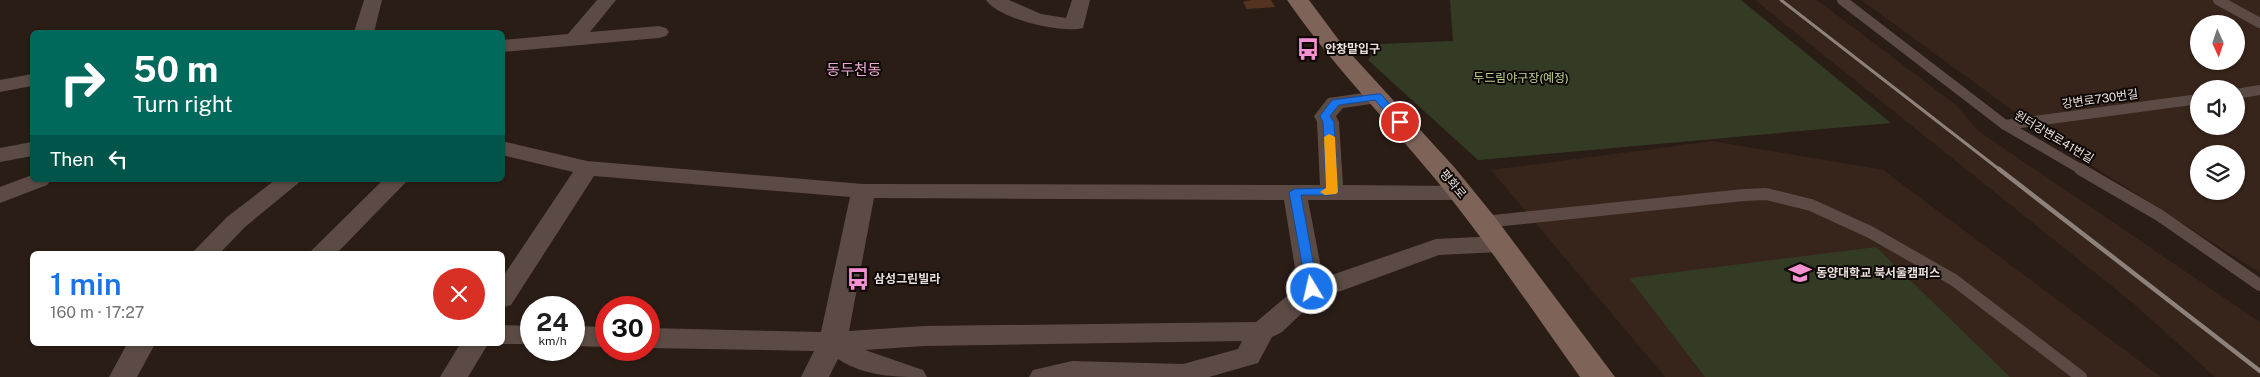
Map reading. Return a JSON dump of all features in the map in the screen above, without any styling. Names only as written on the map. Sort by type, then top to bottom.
[{"type":"main road","name":"평화로","points":[[1298,0],[1333,48],[1460,193],[1492,233],[1598,377]]},
{"type":"street","points":[[365,30],[373,0]]},
{"type":"street","points":[[575,38],[607,0]]},
{"type":"street","points":[[994,0],[1045,21],[1068,25],[1076,24],[1081,0]]},
{"type":"street","points":[[505,46],[659,32]]},
{"type":"street","points":[[0,86],[30,80]]},
{"type":"street","points":[[1332,192],[1328,122],[1325,116],[1336,103],[1377,97]]},
{"type":"street","points":[[0,155],[30,149]]},
{"type":"street","points":[[505,149],[587,168],[673,177],[850,188],[863,191],[1460,193]]},
{"type":"street","points":[[505,294],[587,168]]},
{"type":"street","points":[[0,196],[34,182]]},
{"type":"street","points":[[207,251],[236,222],[287,182]]},
{"type":"street","points":[[324,251],[394,182]]},
{"type":"street","points":[[815,377],[833,342],[863,191]]},
{"type":"street","points":[[1295,192],[1312,289]]},
{"type":"street","points":[[660,338],[833,342],[924,336],[1261,331],[1272,325],[1312,289],[1332,285],[1436,247],[1492,233]]},
{"type":"street","points":[[1043,377],[1072,372],[1183,374],[1248,356],[1261,331]]},
{"type":"street","points":[[505,335],[520,335]]},
{"type":"street","points":[[833,342],[860,360],[913,377]]},
{"type":"street","points":[[123,377],[140,346]]},
{"type":"street","points":[[454,377],[473,346]]},
{"type":"lane","name":"원터강변로41번길","points":[[1842,0],[2005,125],[2159,215],[2260,285]]},
{"type":"lane","points":[[2218,0],[2260,23]]},
{"type":"lane","points":[[2245,92],[2260,90]]},
{"type":"lane","name":"강변로730번길","points":[[2005,125],[2190,100]]},
{"type":"lane","points":[[1492,233],[1744,194],[1766,194],[1787,198],[1836,215],[1954,280],[2080,377]]},
{"type":"shaded area","points":[[1755,0],[1817,0],[1956,105],[1977,130],[2260,322],[2260,377],[2215,377],[2134,304]]},
{"type":"shaded area","points":[[1861,0],[2260,0],[2260,273],[2060,145]]},
{"type":"shaded area","name":"동양대학교 북서울캠퍼스","points":[[1713,141],[1883,170],[2161,377],[1665,377],[1491,170]]},
{"type":"green space","name":"두드림야구장(예정)","points":[[1450,0],[1741,0],[1891,123],[1478,160],[1368,60],[1380,44],[1453,41]]},
{"type":"green space","points":[[1876,247],[2010,377],[1705,377],[1629,278]]},
{"type":"building","points":[[1251,0],[1271,0],[1275,7],[1247,9],[1243,2]]},
{"type":"railway","points":[[1781,0],[2000,170]]},
{"type":"railway","points":[[1999,169],[2260,371]]},
{"type":"slow traffic","points":[[1325,192],[1332,192],[1329,137]]},
{"type":"place","name":"안창말입구","points":[[1308,49]]},
{"type":"place","name":"동양대학교 북서울캠퍼스","points":[[1800,273]]},
{"type":"place","name":"삼성그린빌라","points":[[858,279]]},
{"type":"district","name":"동두천동","points":[[854,70]]},
{"type":"route","points":[[1312,289],[1295,192],[1332,192],[1328,122],[1325,116],[1336,103],[1377,97],[1400,122]]}]
